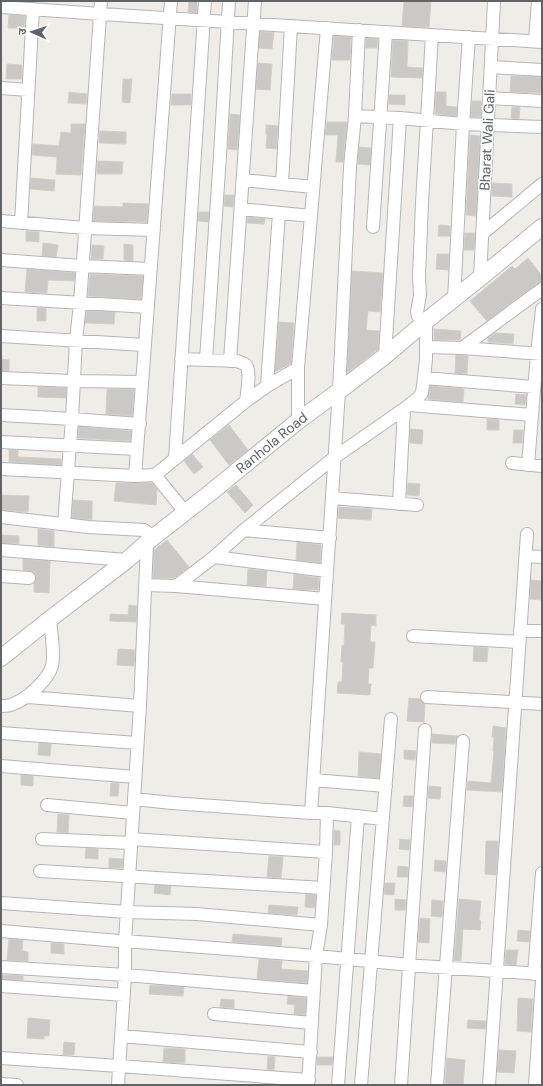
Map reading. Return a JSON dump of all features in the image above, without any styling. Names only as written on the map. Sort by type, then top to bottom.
[{"type":"street","points":[[64,524],[101,1]]},
{"type":"street","points":[[135,476],[171,1]]},
{"type":"street","points":[[175,460],[206,1]]},
{"type":"street","points":[[206,360],[230,1]]},
{"type":"street","points":[[230,361],[255,1]]},
{"type":"street","name":"Bharat Wali Gali","points":[[480,278],[494,1]]},
{"type":"street","points":[[8,5],[33,9],[53,6],[100,14],[538,42],[538,1]]},
{"type":"street","points":[[21,223],[33,9]]},
{"type":"street","points":[[282,184],[292,26]]},
{"type":"street","points":[[298,421],[298,368],[327,28]]},
{"type":"street","points":[[311,813],[335,457],[350,167],[355,116],[359,30]]},
{"type":"street","points":[[373,227],[386,32]]},
{"type":"street","points":[[176,586],[214,557],[244,530],[335,457],[406,407],[422,393],[426,346],[426,321],[418,316],[417,312],[420,295],[419,276],[422,203],[432,35]]},
{"type":"street","points":[[454,300],[469,37]]},
{"type":"street","points":[[491,67],[542,70]]},
{"type":"street","points":[[1,88],[28,90]]},
{"type":"street","points":[[490,98],[542,101]]},
{"type":"street","points":[[355,116],[400,118],[463,124],[542,127]]},
{"type":"street","points":[[385,356],[400,118]]},
{"type":"street","points":[[243,180],[313,187]]},
{"type":"street","points":[[482,234],[542,184]]},
{"type":"street","points":[[241,209],[311,216]]},
{"type":"street","points":[[267,386],[279,213]]},
{"type":"street","points":[[1,221],[85,228],[154,230]]},
{"type":"street","name":"Ranhola Road","points":[[1,658],[127,560],[298,421],[385,356],[542,227]]},
{"type":"street","points":[[1,260],[151,269]]},
{"type":"street","points":[[462,348],[542,289]]},
{"type":"street","points":[[1,298],[148,307]]},
{"type":"street","points":[[528,464],[542,309]]},
{"type":"street","points":[[1,336],[144,345]]},
{"type":"street","points":[[426,346],[539,354]]},
{"type":"street","points":[[181,359],[241,362],[248,370],[246,400]]},
{"type":"street","points":[[1,469],[135,476],[155,475],[246,400],[298,368]]},
{"type":"street","points":[[1,378],[142,382]]},
{"type":"street","points":[[424,378],[534,387]]},
{"type":"street","points":[[406,407],[532,415]]},
{"type":"street","points":[[398,504],[406,407]]},
{"type":"street","points":[[1,415],[140,424]]},
{"type":"street","points":[[1,442],[137,449]]},
{"type":"street","points":[[512,463],[542,466]]},
{"type":"street","points":[[155,475],[186,512]]},
{"type":"street","points":[[332,498],[417,505]]},
{"type":"street","points":[[1,517],[88,527],[144,530],[147,532],[149,541],[125,941],[125,975],[118,1085]]},
{"type":"street","points":[[244,530],[330,538]]},
{"type":"street","points":[[489,1085],[527,534]]},
{"type":"street","points":[[1,550],[127,560]]},
{"type":"street","points":[[526,556],[542,557]]},
{"type":"street","points":[[214,557],[327,571]]},
{"type":"street","points":[[1,576],[29,578]]},
{"type":"street","points":[[146,585],[176,586],[325,599]]},
{"type":"street","points":[[1,706],[12,705],[28,697],[49,675],[53,655],[50,619]]},
{"type":"street","points":[[413,636],[520,636],[542,631]]},
{"type":"street","points":[[28,697],[140,706]]},
{"type":"street","points":[[427,697],[542,704]]},
{"type":"street","points":[[362,1085],[391,719]]},
{"type":"street","points":[[401,1085],[425,730]]},
{"type":"street","points":[[1,733],[138,743]]},
{"type":"street","points":[[437,1085],[463,742]]},
{"type":"street","points":[[1,766],[135,778]]},
{"type":"street","points":[[313,780],[386,786]]},
{"type":"street","points":[[134,799],[172,803],[327,813],[383,819]]},
{"type":"street","points":[[47,805],[133,813]]},
{"type":"street","points":[[1,1058],[119,1066],[220,1080],[309,1083],[316,956],[321,925],[326,852],[327,813]]},
{"type":"street","points":[[338,1085],[358,816]]},
{"type":"street","points":[[42,839],[131,841],[326,852]]},
{"type":"street","points":[[40,871],[323,888]]},
{"type":"street","points":[[535,1085],[542,873]]},
{"type":"street","points":[[1,903],[127,912],[197,914],[321,925]]},
{"type":"street","points":[[1,931],[496,971],[539,976]]},
{"type":"street","points":[[1,967],[125,975],[314,991]]},
{"type":"street","points":[[1,986],[124,995]]},
{"type":"street","points":[[214,1014],[312,1023]]},
{"type":"street","points":[[121,1036],[310,1052]]},
{"type":"street","points":[[1,1084],[17,1085]]},
{"type":"building","points":[[189,1],[197,1],[197,13],[188,12]]},
{"type":"building","points":[[404,1],[431,1],[429,27],[402,26]]},
{"type":"building","points":[[9,15],[25,16],[24,28],[8,28]]},
{"type":"building","points":[[260,32],[274,32],[272,49],[259,48]]},
{"type":"building","points":[[334,36],[351,37],[350,60],[332,60]]},
{"type":"building","points":[[366,38],[378,39],[377,48],[366,48]]},
{"type":"building","points":[[393,40],[408,41],[407,67],[423,68],[422,78],[391,77]]},
{"type":"building","points":[[258,63],[272,64],[270,90],[256,89]]},
{"type":"building","points":[[7,64],[22,65],[22,79],[6,79]]},
{"type":"building","points":[[511,76],[542,77],[542,93],[510,92]]},
{"type":"building","points":[[123,79],[132,79],[130,103],[122,102]]},
{"type":"building","points":[[69,92],[87,94],[86,104],[68,103]]},
{"type":"building","points":[[436,92],[446,92],[446,106],[457,107],[456,116],[435,114]]},
{"type":"building","points":[[172,94],[191,94],[191,105],[171,105]]},
{"type":"building","points":[[389,95],[405,95],[405,105],[389,104]]},
{"type":"building","points":[[472,101],[481,101],[481,117],[471,117]]},
{"type":"building","points":[[512,107],[520,107],[519,119],[511,118]]},
{"type":"building","points":[[230,114],[240,115],[237,150],[228,149]]},
{"type":"building","points":[[327,122],[347,122],[343,162],[336,162],[338,135],[325,135]]},
{"type":"building","points":[[71,124],[85,124],[81,175],[56,174],[57,157],[32,155],[33,144],[59,146],[61,132],[71,133]]},
{"type":"building","points":[[266,125],[278,126],[276,149],[266,148]]},
{"type":"building","points":[[100,131],[126,132],[126,144],[99,143]]},
{"type":"building","points":[[470,135],[480,136],[476,216],[466,215]]},
{"type":"building","points":[[359,147],[371,148],[370,165],[358,164]]},
{"type":"building","points":[[97,161],[123,162],[122,174],[97,174]]},
{"type":"building","points":[[31,178],[55,180],[54,191],[30,189]]},
{"type":"building","points":[[492,183],[512,184],[512,197],[492,196]]},
{"type":"building","points":[[225,195],[234,195],[233,207],[224,206]]},
{"type":"building","points":[[123,203],[148,204],[147,222],[93,221],[94,206],[123,207]]},
{"type":"building","points":[[199,212],[209,212],[208,222],[198,221]]},
{"type":"building","points":[[248,217],[265,219],[264,224],[247,223]]},
{"type":"building","points":[[439,225],[450,226],[450,236],[438,236]]},
{"type":"building","points":[[26,231],[39,232],[39,242],[26,241]]},
{"type":"building","points":[[465,233],[475,233],[474,250],[464,250]]},
{"type":"building","points":[[43,243],[58,245],[56,257],[42,256]]},
{"type":"building","points":[[124,244],[133,245],[133,261],[124,260]]},
{"type":"building","points":[[92,245],[104,246],[103,259],[91,259]]},
{"type":"building","points":[[437,254],[449,254],[448,270],[436,269]]},
{"type":"building","points":[[528,258],[542,276],[542,282],[538,283],[487,321],[470,301],[512,266],[515,269]]},
{"type":"building","points":[[27,269],[75,273],[74,281],[48,280],[47,293],[25,292]]},
{"type":"building","points":[[352,271],[383,273],[380,312],[368,311],[366,330],[379,331],[378,349],[347,373]]},
{"type":"building","points":[[90,274],[143,276],[141,299],[88,296]]},
{"type":"building","points":[[37,308],[46,308],[46,321],[37,321]]},
{"type":"building","points":[[87,311],[115,312],[114,324],[85,323]]},
{"type":"building","points":[[279,322],[294,323],[291,363],[275,372]]},
{"type":"building","points":[[434,329],[461,331],[460,340],[434,340]]},
{"type":"building","points":[[495,333],[514,334],[513,344],[488,342],[488,338]]},
{"type":"building","points":[[456,355],[468,356],[467,374],[455,373]]},
{"type":"building","points":[[1,359],[9,360],[9,371],[1,371]]},
{"type":"building","points":[[430,386],[464,389],[463,402],[428,399]]},
{"type":"building","points":[[38,387],[66,388],[66,398],[38,397]]},
{"type":"building","points":[[107,389],[134,389],[132,416],[106,414]]},
{"type":"building","points":[[516,394],[526,395],[525,405],[515,404]]},
{"type":"building","points":[[487,419],[499,420],[499,430],[487,430]]},
{"type":"building","points":[[229,425],[248,450],[229,465],[210,440]]},
{"type":"building","points":[[79,427],[131,431],[130,441],[78,438]]},
{"type":"building","points":[[410,429],[423,430],[422,444],[410,443]]},
{"type":"building","points":[[514,430],[523,430],[522,443],[513,443]]},
{"type":"building","points":[[9,450],[18,450],[18,457],[61,459],[61,465],[9,462]]},
{"type":"building","points":[[192,454],[203,467],[194,474],[184,461]]},
{"type":"building","points":[[116,483],[152,483],[157,489],[156,505],[114,501]]},
{"type":"building","points":[[408,483],[420,484],[419,496],[407,495]]},
{"type":"building","points":[[236,485],[253,505],[245,513],[227,492]]},
{"type":"building","points":[[1,495],[29,496],[28,512],[1,510]]},
{"type":"building","points":[[73,500],[92,501],[92,520],[72,518]]},
{"type":"building","points":[[339,507],[372,509],[371,520],[338,518]]},
{"type":"building","points":[[38,529],[54,531],[54,547],[38,545]]},
{"type":"building","points":[[1,535],[19,536],[19,544],[1,543]]},
{"type":"building","points":[[167,540],[189,567],[174,578],[153,578],[154,550]]},
{"type":"building","points":[[297,542],[321,545],[320,563],[296,560]]},
{"type":"building","points":[[23,559],[50,561],[49,593],[34,592],[36,575],[33,572],[23,570]]},
{"type":"building","points":[[248,569],[267,571],[266,586],[247,585]]},
{"type":"building","points":[[294,574],[319,578],[318,590],[293,589]]},
{"type":"building","points":[[531,580],[542,581],[542,600],[530,599]]},
{"type":"building","points":[[129,605],[137,606],[136,622],[110,621],[110,614],[128,615]]},
{"type":"building","points":[[342,613],[376,615],[376,626],[371,625],[370,642],[375,642],[373,668],[369,668],[368,684],[371,684],[370,695],[337,693],[338,682],[342,682],[343,662],[341,662],[342,645],[344,646],[345,624],[341,624]]},
{"type":"building","points":[[474,647],[488,648],[487,662],[473,661]]},
{"type":"building","points":[[118,649],[135,650],[134,666],[117,665]]},
{"type":"building","points":[[409,698],[420,699],[425,704],[424,722],[407,721]]},
{"type":"building","points":[[493,726],[506,728],[502,792],[467,790],[468,781],[491,783],[494,751],[494,737],[492,737]]},
{"type":"building","points":[[432,734],[458,736],[455,744],[432,743]]},
{"type":"building","points":[[39,743],[51,744],[50,756],[38,755]]},
{"type":"building","points":[[404,750],[416,751],[415,760],[404,759]]},
{"type":"building","points":[[359,752],[381,754],[379,778],[358,776]]},
{"type":"building","points":[[21,775],[33,776],[33,786],[21,785]]},
{"type":"building","points":[[111,783],[119,783],[118,796],[110,796]]},
{"type":"building","points":[[429,786],[441,787],[440,799],[428,798]]},
{"type":"building","points":[[404,796],[413,796],[412,807],[403,806]]},
{"type":"building","points":[[58,814],[69,815],[68,833],[57,832]]},
{"type":"building","points":[[334,830],[340,831],[340,845],[334,845]]},
{"type":"building","points":[[400,839],[410,840],[409,850],[399,849]]},
{"type":"building","points":[[486,841],[498,841],[496,875],[485,874]]},
{"type":"building","points":[[86,848],[98,849],[98,859],[85,858]]},
{"type":"building","points":[[269,856],[283,857],[281,878],[267,877]]},
{"type":"building","points":[[109,858],[123,859],[122,868],[109,868]]},
{"type":"building","points":[[435,860],[446,861],[446,872],[434,871]]},
{"type":"building","points":[[398,866],[408,867],[408,877],[397,877]]},
{"type":"building","points":[[385,883],[395,883],[394,895],[384,894]]},
{"type":"building","points":[[155,885],[171,886],[170,895],[154,893]]},
{"type":"building","points":[[306,894],[316,895],[315,908],[305,907]]},
{"type":"building","points":[[395,899],[406,900],[405,910],[395,910]]},
{"type":"building","points":[[459,899],[481,901],[479,920],[481,921],[480,930],[463,929],[461,961],[454,961]]},
{"type":"building","points":[[432,900],[443,901],[442,917],[431,916]]},
{"type":"building","points":[[269,905],[298,907],[297,915],[268,913]]},
{"type":"building","points":[[420,918],[430,919],[429,943],[418,942]]},
{"type":"building","points":[[518,930],[530,931],[529,942],[517,941]]},
{"type":"building","points":[[233,934],[282,938],[281,946],[232,942]]},
{"type":"building","points":[[9,939],[23,940],[22,951],[28,952],[28,961],[7,960]]},
{"type":"building","points":[[51,943],[64,944],[64,954],[51,953]]},
{"type":"building","points":[[506,950],[518,950],[516,965],[505,964]]},
{"type":"building","points":[[259,959],[282,961],[281,969],[308,971],[307,983],[257,979]]},
{"type":"building","points":[[1,975],[23,976],[23,980],[1,979]]},
{"type":"building","points":[[150,985],[184,987],[183,996],[149,994]]},
{"type":"building","points":[[288,996],[306,998],[305,1015],[294,1014],[295,1005],[287,1004]]},
{"type":"building","points":[[518,998],[533,999],[531,1032],[517,1031]]},
{"type":"building","points":[[221,999],[234,1000],[234,1008],[220,1007]]},
{"type":"building","points":[[28,1018],[50,1020],[49,1036],[44,1036],[44,1039],[27,1038]]},
{"type":"building","points":[[468,1020],[486,1021],[485,1029],[467,1028]]},
{"type":"building","points":[[64,1042],[75,1043],[74,1055],[63,1055]]},
{"type":"building","points":[[164,1048],[185,1049],[185,1063],[163,1062]]},
{"type":"building","points":[[499,1050],[516,1051],[514,1073],[497,1072]]},
{"type":"building","points":[[268,1056],[275,1057],[274,1070],[267,1069]]},
{"type":"building","points":[[317,1057],[333,1057],[332,1065],[317,1065]]},
{"type":"building","points":[[447,1058],[465,1060],[463,1085],[445,1085]]}]
